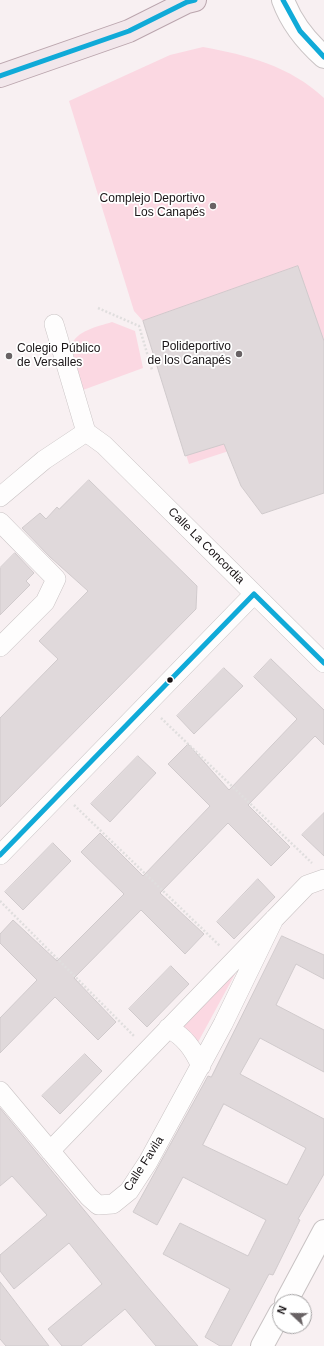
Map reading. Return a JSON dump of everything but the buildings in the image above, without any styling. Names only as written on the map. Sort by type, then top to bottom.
[{"type":"main road","points":[[283,0],[288,12],[312,47],[324,58]]},
{"type":"main road","points":[[0,76],[129,31],[190,1]]},
{"type":"main road","points":[[290,1294],[324,1231]]},
{"type":"main road","points":[[262,1346],[272,1328]]},
{"type":"street","points":[[0,497],[44,460],[86,432],[54,324]]},
{"type":"street","name":"Calle La Concordia","points":[[86,432],[104,445],[324,663]]},
{"type":"street","points":[[0,522],[56,579],[45,602],[0,647]]},
{"type":"street","points":[[0,855],[254,594]]},
{"type":"street","name":"Calle Favila","points":[[50,1151],[307,885],[324,879]]},
{"type":"street","name":"Calle Favila","points":[[0,1091],[89,1197],[98,1205],[113,1204],[129,1191],[148,1162],[223,1024],[274,919]]},
{"type":"street","points":[[168,1028],[177,1033],[186,1041],[201,1066]]},
{"type":"path","points":[[98,308],[139,326],[152,370]]},
{"type":"path","points":[[146,704],[312,863]]},
{"type":"path","points":[[61,792],[234,960]]},
{"type":"path","points":[[0,901],[147,1050]]},
{"type":"shaded area","name":"Complejo Deportivo Los Canapés","points":[[203,47],[252,58],[282,70],[311,87],[324,98],[324,420],[189,464],[143,321],[134,311],[69,101],[170,55]]},
{"type":"shaded area","points":[[112,322],[135,331],[143,368],[83,390],[71,346],[78,336],[88,330]]},
{"type":"shaded area","points":[[236,971],[197,1044],[183,1029],[183,1019]]},
{"type":"transit line","points":[[0,76],[129,31],[187,2],[195,0]]},
{"type":"transit line","points":[[283,0],[300,31],[324,57]]},
{"type":"transit line","points":[[0,855],[254,594],[324,663]]},
{"type":"place","name":"Complejo Deportivo Los Canapés","points":[[213,206]]},
{"type":"place","name":"Polideportivo de los Canapés","points":[[239,354]]},
{"type":"place","name":"Colegio Público de Versalles","points":[[9,356]]}]
